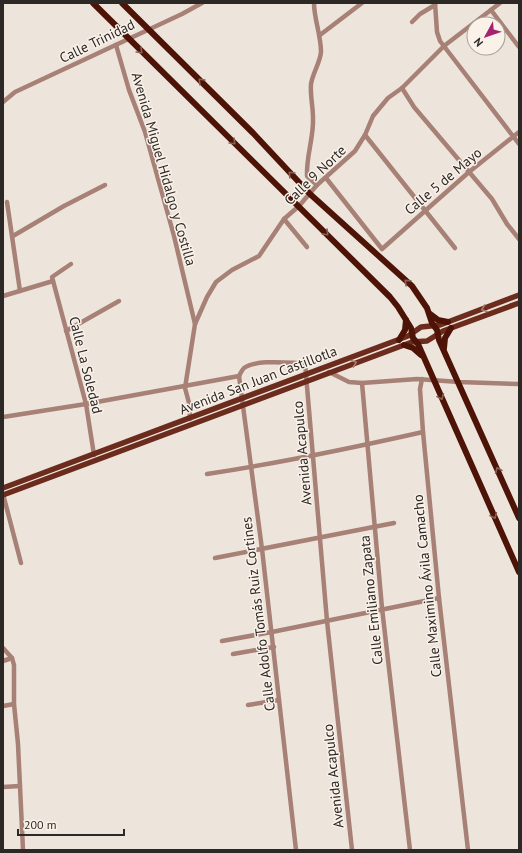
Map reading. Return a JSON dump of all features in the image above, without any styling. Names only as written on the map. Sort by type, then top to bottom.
[{"type":"highway","points":[[93,3],[390,297],[413,333],[413,338],[416,341],[519,572]]},
{"type":"highway","points":[[122,3],[253,133],[310,194],[412,286],[418,294],[437,330],[444,350],[519,518]]},
{"type":"highway","points":[[429,314],[438,320],[448,322]]},
{"type":"highway","points":[[399,340],[405,330],[406,320]]},
{"type":"highway","points":[[444,350],[445,338],[451,328]]},
{"type":"highway","points":[[404,345],[416,350],[425,361]]},
{"type":"main road","name":"Avenida San Juan Castillotla","points":[[3,494],[307,378],[399,340],[421,327],[434,326],[448,322],[519,295]]},
{"type":"main road","name":"Avenida San Juan Castillotla","points":[[307,378],[330,372],[416,341],[427,341],[451,328],[519,303]]},
{"type":"main road","name":"Avenida San Juan Castillotla","points":[[3,488],[190,419],[243,402]]},
{"type":"street","name":"Calle Trinidad","points":[[3,102],[15,92],[182,14],[202,3]]},
{"type":"street","points":[[314,3],[320,35],[320,60],[315,68],[311,84],[313,118],[307,162],[307,176],[317,185]]},
{"type":"street","points":[[320,35],[362,3]]},
{"type":"street","name":"Calle 9 Norte","points":[[190,419],[186,385],[196,324],[207,297],[216,282],[232,270],[259,256],[284,219],[299,206],[317,185],[355,152],[365,135],[373,116],[388,98],[402,88],[444,46],[500,3]]},
{"type":"street","points":[[412,22],[420,14],[435,4],[437,32],[440,41],[519,144]]},
{"type":"street","points":[[491,10],[519,47]]},
{"type":"street","name":"Avenida Miguel Hidalgo y Costilla","points":[[116,45],[129,90],[145,132],[172,228],[196,324]]},
{"type":"street","points":[[402,88],[414,107],[492,199],[507,224],[519,239]]},
{"type":"street","name":"Calle 5 de Mayo","points":[[326,178],[382,248],[469,172],[519,132]]},
{"type":"street","points":[[365,135],[455,248]]},
{"type":"street","points":[[13,236],[64,206],[105,185]]},
{"type":"street","points":[[7,202],[20,291]]},
{"type":"street","points":[[284,219],[307,247]]},
{"type":"street","points":[[3,296],[53,281],[53,275],[71,264]]},
{"type":"street","name":"Calle La Soledad","points":[[53,281],[86,404],[94,455]]},
{"type":"street","points":[[66,331],[119,301]]},
{"type":"street","points":[[3,417],[86,404],[239,376],[243,369],[250,365],[260,363],[305,363],[307,378]]},
{"type":"street","points":[[330,372],[349,382],[362,383],[422,379],[519,384]]},
{"type":"street","name":"Calle Adolfo Tomás Ruiz Cortines","points":[[239,376],[274,647],[296,850]]},
{"type":"street","name":"Avenida Acapulco","points":[[307,378],[327,621],[352,850]]},
{"type":"street","name":"Calle Maximino Ávila Camacho","points":[[422,379],[420,389],[423,432],[439,598],[468,850]]},
{"type":"street","name":"Calle Emiliano Zapata","points":[[362,383],[382,608],[410,850]]},
{"type":"street","points":[[207,474],[313,455],[423,432]]},
{"type":"street","points":[[3,494],[21,563]]},
{"type":"street","points":[[215,558],[394,523]]},
{"type":"street","points":[[222,641],[327,621],[382,608],[439,598]]},
{"type":"street","points":[[233,654],[274,647]]},
{"type":"street","points":[[3,648],[12,658],[14,665],[14,704],[23,850]]},
{"type":"street","points":[[3,661],[12,658]]},
{"type":"street","points":[[248,705],[279,700]]},
{"type":"street","points":[[3,706],[14,704]]},
{"type":"street","points":[[3,788],[20,786]]}]
